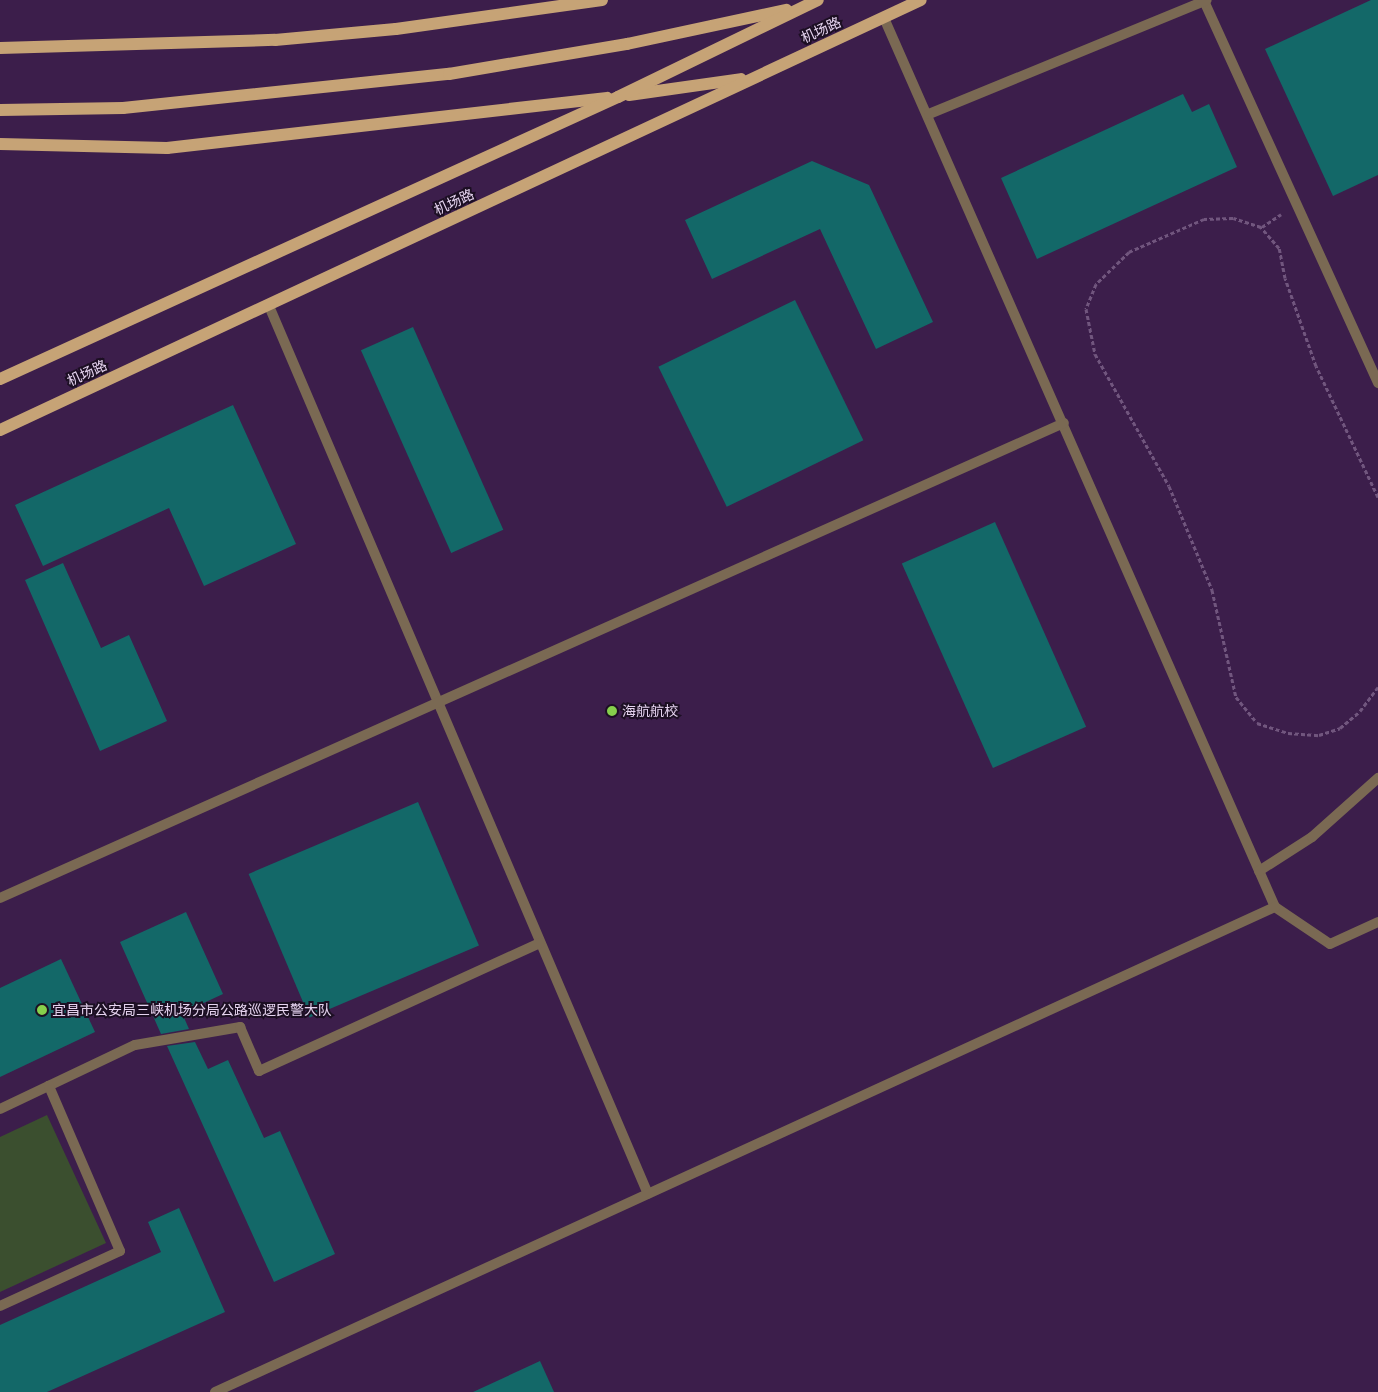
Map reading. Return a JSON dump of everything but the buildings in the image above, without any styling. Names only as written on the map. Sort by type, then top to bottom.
[{"type":"main road","points":[[0,48],[275,40],[396,30],[602,0]]},
{"type":"main road","name":"机场路","points":[[0,379],[618,97],[818,0]]},
{"type":"main road","name":"机场路","points":[[0,430],[921,0]]},
{"type":"main road","points":[[0,110],[123,108],[450,74],[627,44],[806,5]]},
{"type":"main road","points":[[0,144],[167,148],[618,97],[753,78]]},
{"type":"lane","points":[[929,114],[1205,1],[1378,383]]},
{"type":"lane","points":[[884,18],[929,114],[1275,907],[1330,944],[1378,922]]},
{"type":"lane","points":[[269,306],[436,704],[648,1194]]},
{"type":"lane","points":[[0,898],[1064,423]]},
{"type":"lane","points":[[1259,871],[1312,838],[1378,778]]},
{"type":"lane","points":[[214,1392],[1275,907]]},
{"type":"lane","points":[[0,1109],[135,1045],[240,1027],[259,1071],[540,943]]},
{"type":"lane","points":[[0,1306],[120,1251],[49,1086]]},
{"type":"path","points":[[1378,497],[1316,366],[1285,278],[1279,248],[1261,228],[1233,218],[1204,219],[1129,252],[1096,284],[1086,309],[1095,354],[1173,494],[1212,590],[1236,698],[1257,723],[1288,733],[1319,735],[1340,728],[1360,711],[1378,687]]},
{"type":"green space","points":[[47,1115],[106,1243],[0,1292],[0,1137]]},
{"type":"place","name":"海航航校","points":[[612,711]]},
{"type":"place","name":"宜昌市公安局三峡机场分局公路巡逻民警大队","points":[[42,1010]]}]
